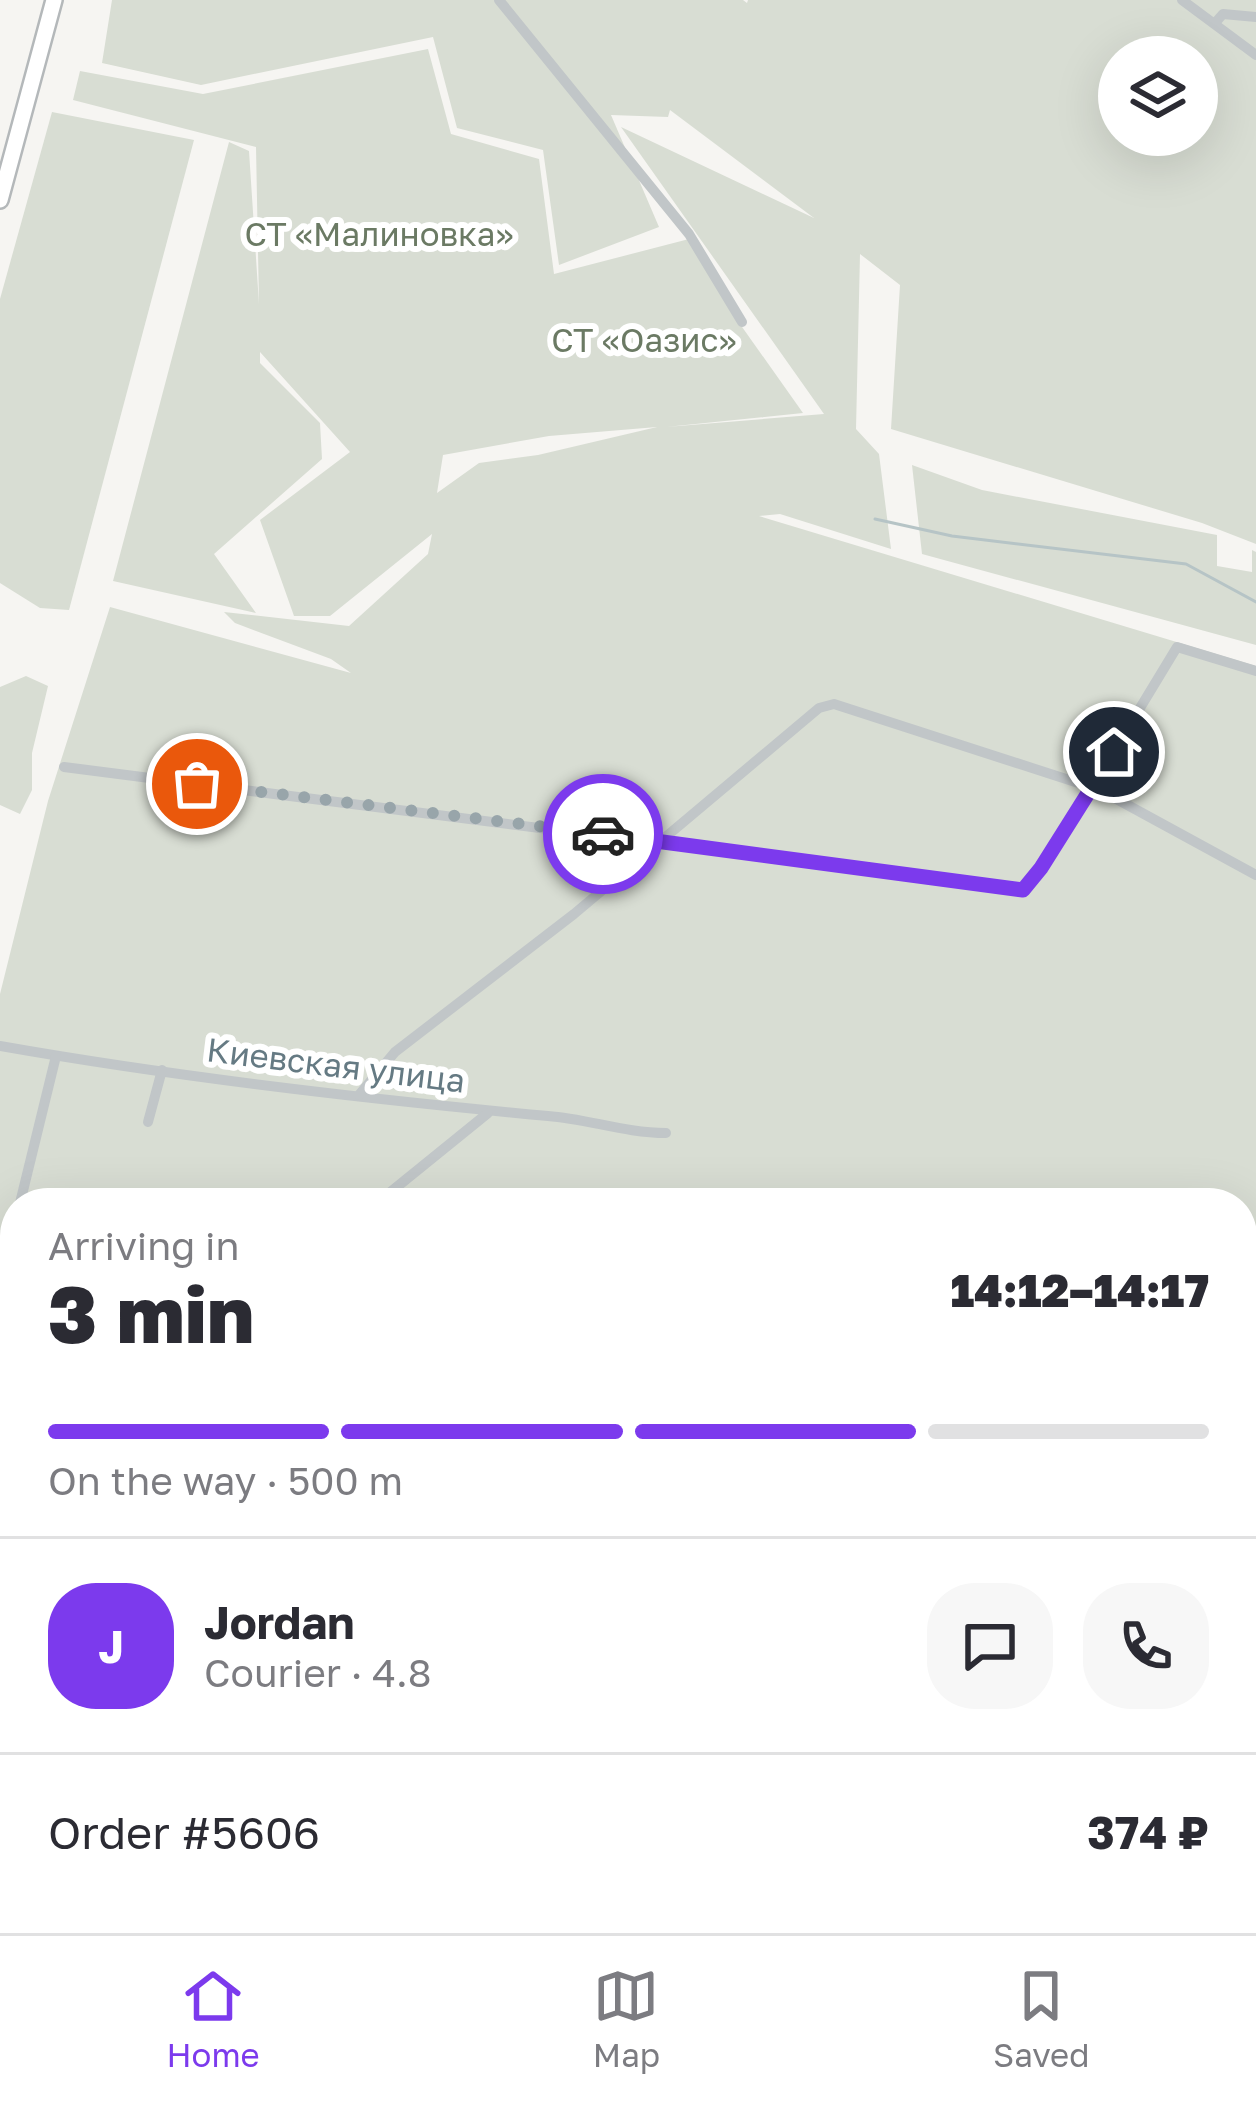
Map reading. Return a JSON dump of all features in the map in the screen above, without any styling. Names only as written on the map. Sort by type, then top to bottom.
[{"type":"highway","points":[[0,200],[53,0]]},
{"type":"street","points":[[499,0],[689,234],[742,322]]},
{"type":"street","points":[[1182,0],[1256,55]]},
{"type":"street","points":[[1215,23],[1223,14],[1256,17]]},
{"type":"street","points":[[64,767],[1023,890],[1177,647],[1256,671]]},
{"type":"street","points":[[358,1095],[395,1052],[574,914],[819,709],[834,704],[1100,790],[1256,874]]},
{"type":"street","name":"Киевская улица","points":[[0,1046],[488,1113],[556,1116],[634,1133],[666,1133]]},
{"type":"street","points":[[24,1188],[56,1056]]},
{"type":"street","points":[[148,1122],[162,1070]]},
{"type":"street","points":[[396,1188],[488,1113]]},
{"type":"green space","points":[[112,0],[1256,0],[1256,544],[1202,523],[891,429],[900,285],[860,254],[856,429],[879,454],[891,549],[780,514],[759,516],[1256,666],[1256,1188],[0,1188],[0,994],[48,801],[110,607],[351,673],[331,659],[235,623],[224,612],[349,626],[428,554],[432,534],[330,616],[294,616],[260,520],[350,452],[260,352],[260,363],[320,423],[322,459],[214,554],[256,613],[113,581],[229,142],[249,151],[259,304],[256,147],[73,100],[80,71],[203,94],[428,49],[451,134],[539,159],[554,274],[689,239],[735,317],[803,413],[666,427],[824,414],[621,127],[814,218],[670,110],[668,117],[611,115],[659,227],[559,265],[543,150],[457,128],[433,37],[201,85],[102,63]],"holes":[[[657,427],[538,455],[479,463],[437,493],[443,455],[549,436]]]},
{"type":"green space","points":[[52,112],[194,140],[69,610],[40,608],[0,583],[0,299]]},
{"type":"green space","points":[[912,465],[982,490],[1217,535],[1217,566],[1252,572],[1252,550],[1256,552],[1256,645],[922,554]]},
{"type":"green space","points":[[26,676],[48,686],[32,753],[32,790],[20,814],[0,805],[0,687]]},
{"type":"waterway","points":[[875,519],[952,536],[1186,564],[1256,602]]},
{"type":"way so far","points":[[197,784],[603,834]]},
{"type":"route","points":[[603,834],[1023,890],[1114,752]]},
{"type":"park label","name":"СТ «Малиновка»","points":[[379,234]]},
{"type":"park label","name":"СТ «Оазис»","points":[[644,340]]}]
